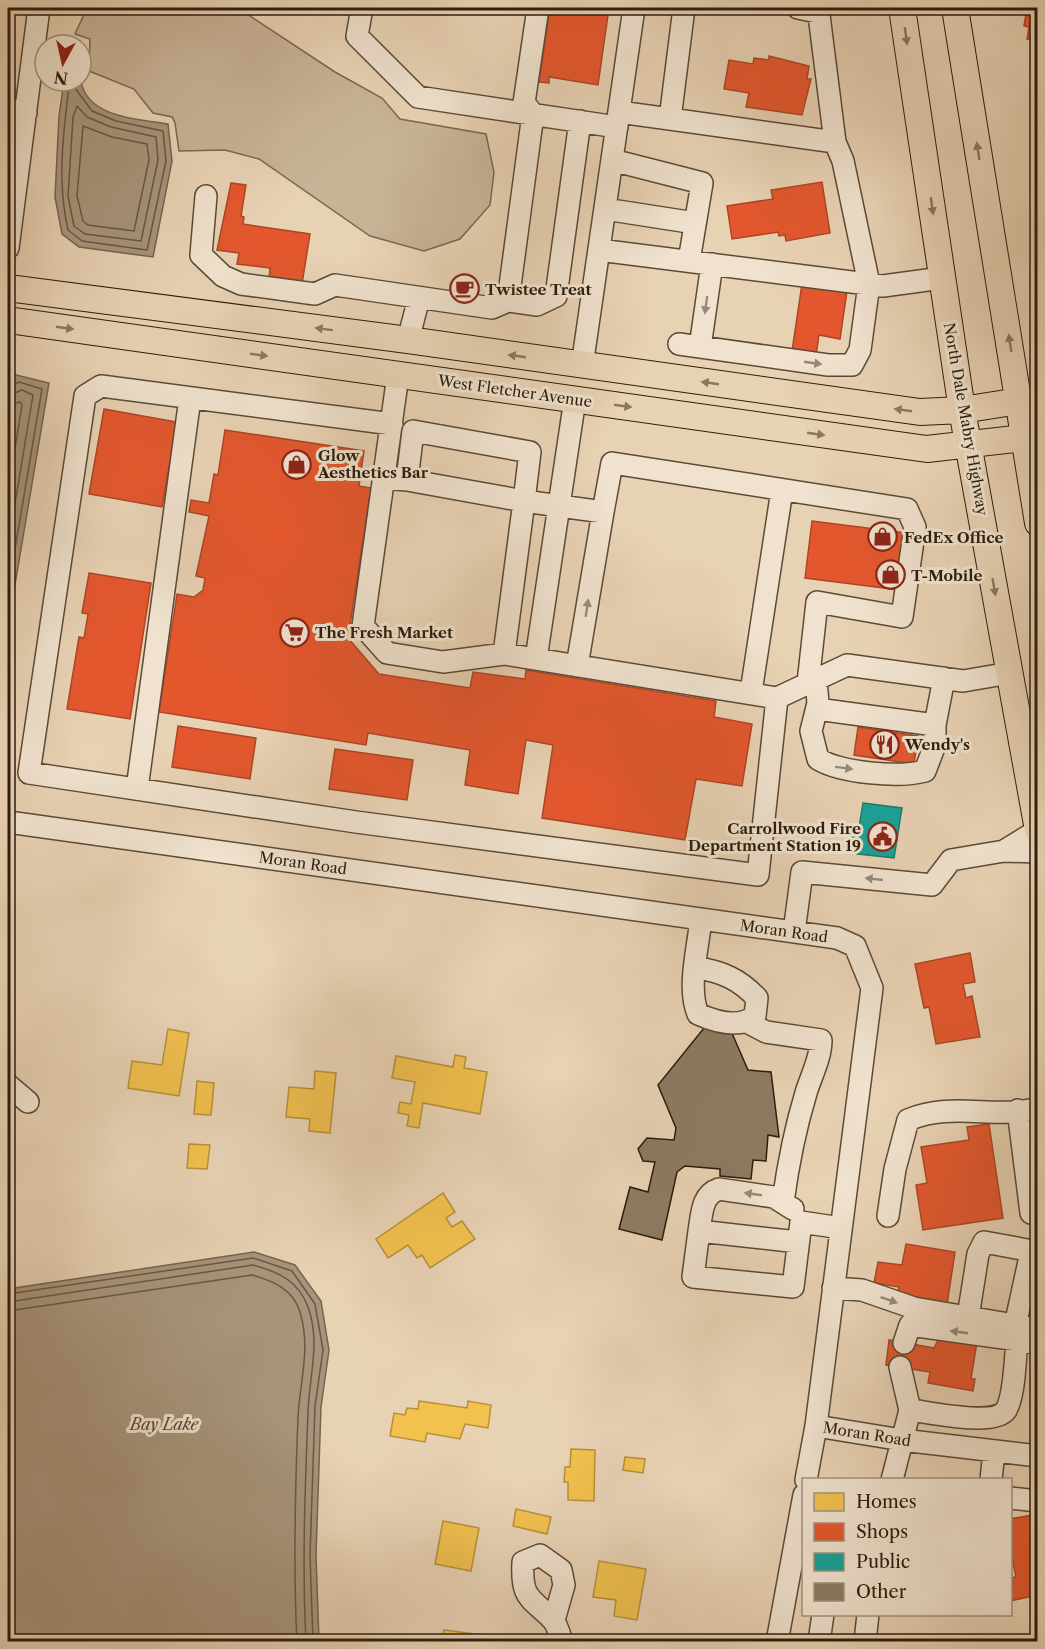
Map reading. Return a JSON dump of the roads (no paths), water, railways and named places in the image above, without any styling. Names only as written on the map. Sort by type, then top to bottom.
[{"type":"main road","name":"North Dale Mabry Highway","points":[[902,8],[962,410],[1038,830]]},
{"type":"main road","points":[[955,8],[1028,400],[1038,523]]},
{"type":"main road","points":[[8,288],[408,340],[920,412],[962,410],[1028,400]]},
{"type":"main road","name":"West Fletcher Avenue","points":[[8,320],[916,447],[970,446],[1031,437]]},
{"type":"main road","points":[[398,375],[408,340]]},
{"type":"street","points":[[8,248],[17,111],[39,8]]},
{"type":"street","points":[[362,8],[357,36],[418,97],[580,122],[670,119],[835,142]]},
{"type":"street","points":[[508,301],[533,114],[524,103],[538,8]]},
{"type":"street","points":[[582,366],[634,8]]},
{"type":"street","points":[[670,119],[684,8]]},
{"type":"street","points":[[679,344],[828,365],[852,365],[860,350],[869,284],[843,160],[835,142],[819,15],[817,12],[798,8]]},
{"type":"street","points":[[206,196],[201,255],[223,276],[241,284],[315,294],[335,285],[492,308],[508,301],[537,305],[556,296],[580,122]]},
{"type":"street","points":[[612,160],[702,183],[689,261]]},
{"type":"street","points":[[605,209],[695,223]]},
{"type":"street","points":[[599,250],[883,286],[942,278]]},
{"type":"street","points":[[700,347],[712,264]]},
{"type":"street","points":[[408,340],[418,298]]},
{"type":"street","points":[[398,375],[363,626],[387,653],[443,662],[504,654],[777,698],[847,665],[963,681],[1010,673]]},
{"type":"street","points":[[392,424],[101,386],[85,396],[29,773],[356,822],[758,875],[777,698]]},
{"type":"street","points":[[137,789],[190,398]]},
{"type":"street","points":[[536,659],[575,399]]},
{"type":"street","points":[[407,480],[413,431],[530,452],[504,654]]},
{"type":"street","points":[[577,666],[612,463],[907,508],[915,527],[902,617],[817,602],[812,682],[817,709],[811,731],[818,759],[829,766],[908,776],[925,771],[935,744],[935,725],[944,678]]},
{"type":"street","points":[[384,478],[603,512]]},
{"type":"street","points":[[751,692],[782,490]]},
{"type":"street","points":[[817,709],[935,725]]},
{"type":"street","name":"Moran Road","points":[[8,822],[837,938],[855,946],[872,988],[816,1426],[902,1440],[1038,1456]]},
{"type":"street","points":[[1004,851],[1038,830]]},
{"type":"street","points":[[794,932],[802,872],[932,885],[951,860],[1004,851],[1038,852]]},
{"type":"street","points":[[701,919],[693,1002],[698,1014],[721,1021],[747,1022],[766,1032],[821,1040],[821,1049],[789,1155],[783,1202]]},
{"type":"street","points":[[696,968],[712,970],[743,983],[758,998],[755,1016],[747,1022]]},
{"type":"street","points":[[8,1085],[28,1102]]},
{"type":"street","points":[[888,1216],[895,1169],[908,1120],[920,1115],[955,1109],[1028,1109],[1031,1213]]},
{"type":"street","points":[[719,1189],[760,1195],[783,1202],[794,1210],[800,1232],[793,1287],[693,1277],[699,1231],[706,1198],[711,1192],[719,1189]]},
{"type":"street","points":[[699,1231],[800,1232],[841,1228]]},
{"type":"street","points":[[910,1410],[986,1419],[1000,1416],[1006,1409],[1023,1337],[1034,1252],[984,1242],[978,1254],[968,1317]]},
{"type":"street","points":[[833,1288],[862,1290],[914,1308],[968,1317],[1023,1337]]},
{"type":"street","points":[[904,1343],[910,1325],[1023,1337],[1038,1329]]},
{"type":"street","points":[[892,1478],[910,1410],[900,1367]]},
{"type":"street","points":[[806,1478],[816,1426]]},
{"type":"street","points":[[991,1478],[994,1451]]},
{"type":"street","points":[[1012,1498],[1038,1501]]},
{"type":"street","points":[[777,1641],[802,1506]]},
{"type":"street","points":[[819,1641],[823,1616]]},
{"type":"street","points":[[865,1641],[868,1616]]},
{"type":"street","points":[[554,1620],[562,1641]]},
{"type":"water","points":[[62,93],[85,93],[93,103],[104,110],[129,118],[168,124],[172,161],[153,257],[79,247],[62,234],[55,197]]},
{"type":"water","points":[[12,374],[49,383],[8,626],[8,399]]},
{"type":"water","name":"Bay Lake","points":[[254,1252],[295,1265],[321,1301],[329,1350],[321,1407],[316,1555],[319,1641],[8,1641],[8,1289]]},
{"type":"place","name":"Twistee Treat","points":[[464,289]]},
{"type":"place","name":"Glow Aesthetics Bar","points":[[297,464]]},
{"type":"place","name":"FedEx Office","points":[[883,537]]},
{"type":"place","name":"T-Mobile","points":[[890,575]]},
{"type":"place","name":"The Fresh Market","points":[[294,632]]},
{"type":"place","name":"Wendy's","points":[[884,744]]},
{"type":"place","name":"Carrollwood Fire Department Station 19","points":[[882,837]]}]
